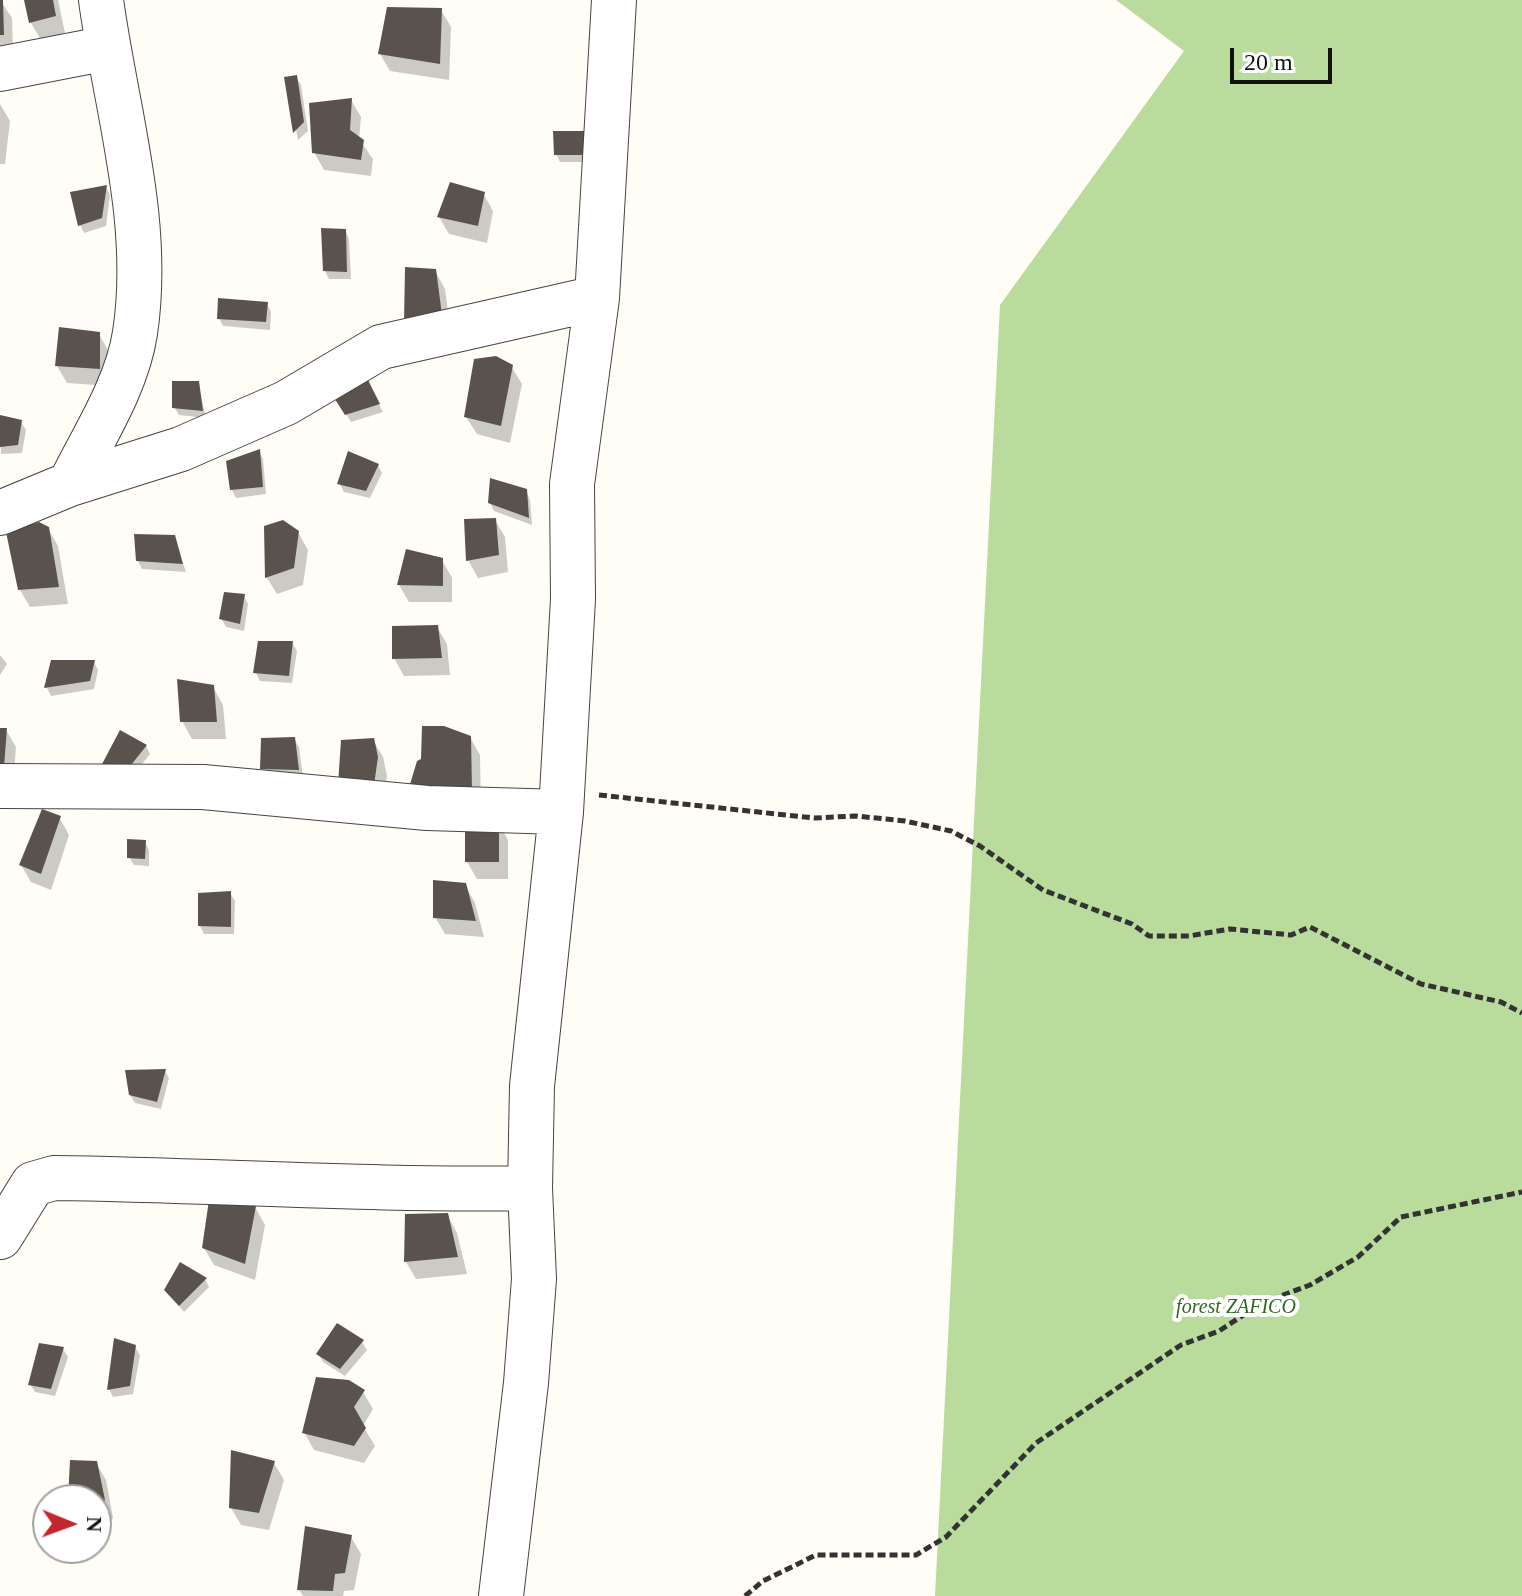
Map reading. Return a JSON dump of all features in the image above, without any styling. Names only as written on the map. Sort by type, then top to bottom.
[{"type":"street","points":[[70,484],[119,385],[135,335],[139,260],[132,186],[118,82],[108,48],[101,0]]},
{"type":"street","points":[[501,1596],[533,1294],[530,1188],[538,1005],[561,802],[573,599],[572,484],[597,298],[614,0]]},
{"type":"street","points":[[0,69],[108,48]]},
{"type":"street","points":[[0,513],[70,484],[181,449],[286,403],[381,347],[597,298]]},
{"type":"street","points":[[0,786],[203,787],[427,808],[561,802]]},
{"type":"street","points":[[0,1237],[33,1184],[54,1178],[221,1180],[439,1189],[530,1188]]},
{"type":"path","points":[[561,802],[814,818],[856,816],[905,821],[951,831],[980,846],[1043,890],[1132,924],[1149,936],[1189,936],[1230,929],[1291,935],[1310,927],[1421,984],[1501,1002],[1522,1013]]},
{"type":"path","points":[[745,1596],[763,1581],[816,1555],[916,1555],[946,1537],[1036,1443],[1181,1345],[1219,1331],[1262,1303],[1310,1285],[1358,1257],[1401,1217],[1522,1192]]},
{"type":"green space","name":"forest ZAFICO","points":[[1116,0],[1522,0],[1522,1596],[935,1596],[1000,305],[1184,51]]},
{"type":"building","points":[[0,0],[3,0],[4,35],[0,35]]},
{"type":"building","points":[[24,0],[53,0],[56,16],[29,23]]},
{"type":"building","points":[[387,7],[442,8],[440,64],[378,54]]},
{"type":"building","points":[[297,75],[304,122],[293,133],[284,77]]},
{"type":"building","points":[[352,98],[350,130],[364,140],[361,160],[312,153],[309,103]]},
{"type":"building","points":[[553,131],[589,131],[589,155],[554,155]]},
{"type":"building","points":[[450,182],[485,192],[478,226],[437,217]]},
{"type":"building","points":[[107,185],[102,218],[78,226],[70,192]]},
{"type":"building","points":[[321,228],[346,229],[347,272],[323,271]]},
{"type":"building","points":[[405,267],[436,269],[443,323],[404,323]]},
{"type":"building","points":[[218,298],[268,302],[266,322],[217,319]]},
{"type":"building","points":[[59,327],[100,332],[100,369],[55,366]]},
{"type":"building","points":[[496,356],[513,365],[501,426],[464,417],[474,359]]},
{"type":"building","points":[[368,380],[380,404],[345,415],[333,396]]},
{"type":"building","points":[[172,381],[199,381],[203,411],[172,408]]},
{"type":"building","points":[[0,415],[22,420],[18,445],[0,447]]},
{"type":"building","points":[[260,449],[263,487],[230,490],[226,461]]},
{"type":"building","points":[[348,451],[379,464],[366,491],[337,484]]},
{"type":"building","points":[[490,478],[527,489],[529,518],[488,503]]},
{"type":"building","points":[[496,518],[499,555],[466,561],[464,519]]},
{"type":"building","points":[[283,520],[299,531],[294,568],[265,578],[264,526]]},
{"type":"building","points":[[39,522],[49,527],[59,587],[18,590],[6,532]]},
{"type":"building","points":[[134,534],[175,535],[183,564],[136,561]]},
{"type":"building","points":[[406,549],[443,558],[443,586],[397,585]]},
{"type":"building","points":[[224,592],[245,594],[240,624],[219,619]]},
{"type":"building","points":[[438,625],[442,658],[392,659],[392,626]]},
{"type":"building","points":[[258,641],[293,641],[289,676],[253,673]]},
{"type":"building","points":[[51,660],[95,660],[90,681],[44,688]]},
{"type":"building","points":[[177,679],[214,685],[217,722],[180,722]]},
{"type":"building","points":[[422,726],[444,726],[471,736],[472,792],[408,791],[417,761],[421,759]]},
{"type":"building","points":[[0,728],[7,728],[4,767],[0,767]]},
{"type":"building","points":[[120,730],[147,745],[123,775],[101,766]]},
{"type":"building","points":[[295,737],[299,770],[260,769],[261,738]]},
{"type":"building","points":[[374,738],[378,757],[373,792],[338,785],[341,740]]},
{"type":"building","points":[[42,809],[61,816],[41,874],[19,865]]},
{"type":"building","points":[[465,821],[499,821],[499,862],[465,862]]},
{"type":"building","points":[[127,839],[146,840],[145,859],[127,858]]},
{"type":"building","points":[[433,880],[466,883],[476,921],[433,918]]},
{"type":"building","points":[[231,891],[231,927],[198,926],[198,893]]},
{"type":"building","points":[[166,1069],[157,1102],[129,1095],[125,1070]]},
{"type":"building","points":[[209,1200],[256,1206],[245,1264],[202,1248]]},
{"type":"building","points":[[448,1213],[458,1257],[404,1262],[405,1214]]},
{"type":"building","points":[[180,1262],[207,1278],[179,1306],[164,1290]]},
{"type":"building","points":[[337,1323],[364,1340],[340,1369],[316,1354]]},
{"type":"building","points":[[114,1338],[136,1345],[130,1386],[107,1390]]},
{"type":"building","points":[[39,1343],[64,1347],[51,1389],[28,1385]]},
{"type":"building","points":[[316,1377],[349,1380],[365,1390],[354,1407],[366,1428],[354,1446],[302,1433]]},
{"type":"building","points":[[231,1450],[275,1461],[259,1513],[229,1508]]},
{"type":"building","points":[[70,1460],[97,1461],[102,1484],[69,1484]]},
{"type":"building","points":[[305,1526],[352,1535],[345,1573],[335,1574],[333,1591],[297,1590]]}]
